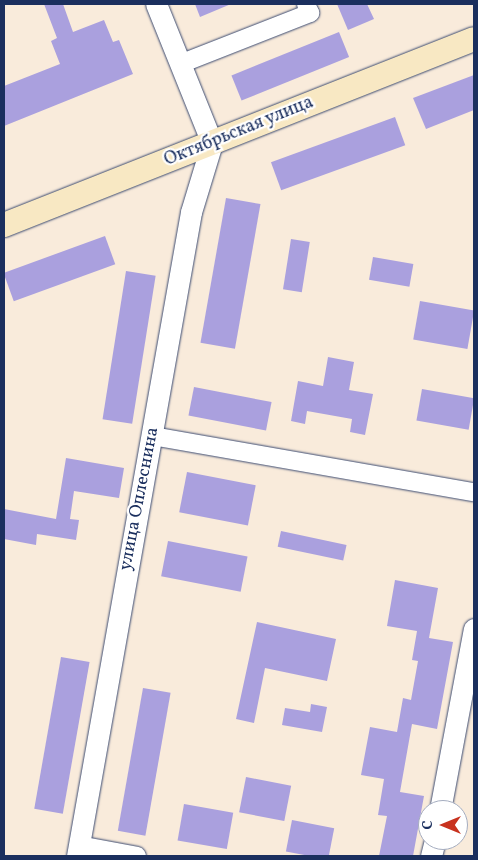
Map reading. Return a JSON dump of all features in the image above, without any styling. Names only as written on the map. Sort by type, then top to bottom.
[{"type":"main road","name":"Октябрьская улица","points":[[4,225],[474,39]]},
{"type":"street","points":[[156,4],[212,143]]},
{"type":"street","points":[[180,64],[310,13],[306,4]]},
{"type":"street","name":"улица Оплеснина","points":[[78,851],[191,212],[212,143]]},
{"type":"street","points":[[152,436],[474,492]]},
{"type":"street","points":[[442,800],[474,629]]},
{"type":"street","points":[[78,851],[137,856]]},
{"type":"building","points":[[44,4],[63,4],[73,32],[104,20],[113,42],[119,40],[133,74],[4,126],[4,86],[60,64],[51,41],[57,38]]},
{"type":"building","points":[[195,4],[231,4],[200,17]]},
{"type":"building","points":[[337,4],[367,4],[374,19],[348,30]]},
{"type":"building","points":[[339,32],[349,57],[242,100],[231,75]]},
{"type":"building","points":[[474,75],[474,110],[426,129],[413,98]]},
{"type":"building","points":[[395,117],[405,145],[281,190],[271,162]]},
{"type":"building","points":[[226,198],[260,204],[235,349],[200,343]]},
{"type":"building","points":[[105,236],[115,264],[14,301],[4,273]]},
{"type":"building","points":[[291,239],[310,242],[302,292],[283,289]]},
{"type":"building","points":[[373,257],[413,264],[409,287],[369,280]]},
{"type":"building","points":[[126,271],[156,276],[132,424],[103,419]]},
{"type":"building","points":[[420,301],[474,311],[467,349],[413,339]]},
{"type":"building","points":[[328,357],[354,362],[349,390],[373,394],[365,435],[350,432],[352,419],[307,411],[305,424],[291,421],[298,381],[323,386]]},
{"type":"building","points":[[194,387],[272,402],[266,431],[188,415]]},
{"type":"building","points":[[422,389],[474,398],[469,430],[416,421]]},
{"type":"building","points":[[66,458],[124,468],[119,498],[74,491],[70,519],[79,520],[76,540],[37,534],[36,545],[4,539],[4,509],[56,519]]},
{"type":"building","points":[[187,472],[256,485],[248,526],[179,512]]},
{"type":"building","points":[[281,531],[347,545],[343,561],[278,547]]},
{"type":"building","points":[[168,541],[248,556],[241,592],[161,576]]},
{"type":"building","points":[[395,580],[438,588],[429,638],[453,642],[437,729],[412,724],[400,792],[424,796],[423,800],[418,800],[418,829],[413,856],[379,856],[387,816],[378,815],[384,779],[361,775],[370,727],[397,732],[403,698],[411,700],[418,661],[412,660],[417,631],[387,626]]},
{"type":"building","points":[[257,622],[336,639],[327,681],[265,668],[254,723],[236,719]]},
{"type":"building","points":[[61,657],[90,662],[63,814],[34,809]]},
{"type":"building","points":[[143,688],[171,693],[145,836],[118,831]]},
{"type":"building","points":[[311,704],[327,707],[322,732],[282,725],[285,708],[310,712]]},
{"type":"building","points":[[246,777],[291,786],[284,821],[239,812]]},
{"type":"building","points":[[184,804],[233,813],[227,849],[178,840]]},
{"type":"building","points":[[292,820],[334,828],[329,856],[309,856],[286,851]]}]
